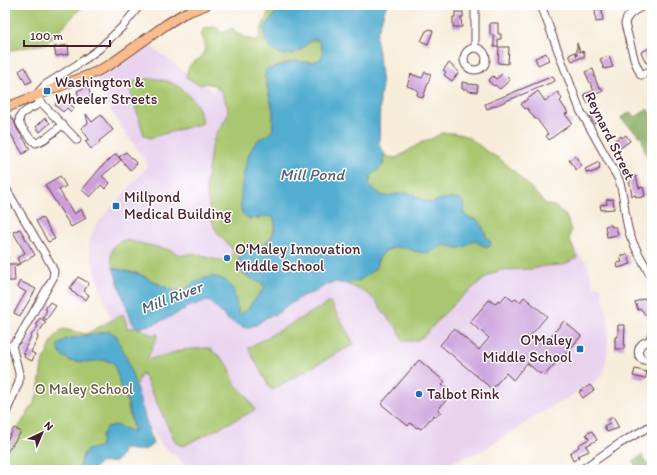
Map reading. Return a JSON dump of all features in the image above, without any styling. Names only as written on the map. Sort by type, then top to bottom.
[{"type":"main road","points":[[5,108],[96,72],[112,64],[167,24],[183,14],[206,5]]},
{"type":"street","points":[[77,140],[35,96],[46,85],[99,48],[128,20],[140,5]]},
{"type":"street","points":[[475,5],[475,48]]},
{"type":"street","name":"Reynard Street","points":[[541,5],[580,110],[620,184],[626,218],[632,240],[652,279]]},
{"type":"street","points":[[644,5],[628,15],[625,24],[635,62],[641,75],[652,70]]},
{"type":"street","points":[[41,104],[20,115],[18,119],[19,124],[29,138],[36,143],[40,142],[62,125]]},
{"type":"street","points":[[5,187],[54,271],[53,278],[18,339],[8,345],[19,373],[19,382],[5,415]]},
{"type":"street","points":[[652,333],[651,342],[645,342],[638,350],[638,355],[642,360],[646,362],[652,360]]},
{"type":"street","points":[[581,470],[625,440],[652,426]]},
{"type":"shaded area","name":"O'Maley Innovation Middle School","points":[[149,45],[213,92],[239,59],[310,174],[567,236],[582,259],[587,263],[594,286],[601,286],[608,321],[608,350],[603,375],[594,383],[546,410],[483,450],[432,470],[191,470],[162,445],[150,428],[101,290],[90,254],[89,245],[95,226],[143,172],[147,165],[92,81],[115,71]]},
{"type":"green space","points":[[5,5],[84,5],[46,44],[5,51]]},
{"type":"green space","points":[[271,5],[278,5],[276,12],[265,28],[283,55],[297,53],[310,42],[316,40],[319,41],[323,52],[321,59],[317,61],[295,61],[284,63],[266,70],[265,77],[273,111],[273,129],[267,137],[260,138],[251,150],[243,176],[241,208],[242,213],[257,219],[266,216],[273,217],[275,226],[272,235],[267,242],[246,251],[241,271],[249,278],[263,284],[265,287],[248,309],[240,314],[235,303],[233,290],[192,284],[182,292],[169,289],[139,274],[113,268],[111,255],[113,248],[117,243],[126,240],[170,250],[181,256],[194,254],[216,260],[231,257],[234,252],[215,229],[210,213],[206,186],[211,149],[216,134],[227,117],[228,108],[221,91],[214,85],[206,83],[201,85],[186,78],[192,63],[203,55],[205,44],[201,35],[204,28],[215,27],[223,33],[233,28],[236,34],[257,41]]},
{"type":"green space","points":[[152,78],[168,81],[179,87],[191,97],[197,105],[203,123],[149,138],[144,135],[128,83]]},
{"type":"green space","points":[[647,109],[652,115],[652,166],[645,152],[642,138],[620,118],[631,112],[636,117]]},
{"type":"green space","points":[[442,133],[456,133],[466,136],[488,152],[498,157],[547,205],[554,206],[566,216],[571,229],[569,239],[577,258],[563,265],[544,266],[533,269],[500,270],[489,275],[459,299],[424,336],[416,341],[403,341],[398,329],[390,321],[374,299],[365,292],[347,284],[359,281],[377,264],[379,258],[385,251],[396,247],[409,249],[437,249],[443,245],[457,248],[474,240],[488,247],[487,239],[481,223],[472,218],[466,217],[464,215],[463,208],[441,199],[432,203],[422,200],[415,195],[381,195],[368,185],[371,176],[383,165],[384,154],[389,157],[396,158],[424,141]]},
{"type":"green space","points":[[330,302],[354,344],[271,390],[248,348]]},
{"type":"green space","name":"O Maley School","points":[[123,314],[127,328],[139,328],[152,335],[158,334],[147,360],[182,350],[210,349],[229,366],[235,384],[246,395],[255,410],[183,446],[176,443],[142,372],[137,384],[126,399],[134,432],[115,425],[102,435],[101,446],[88,450],[84,453],[79,470],[53,470],[50,468],[48,470],[5,470],[5,449],[34,403],[38,393],[42,365],[53,339],[63,329],[86,334]]},
{"type":"green space","points":[[642,455],[646,464],[652,461],[652,470],[637,470],[633,461]]},
{"type":"water","name":"Mill Pond","points":[[278,5],[389,5],[385,9],[376,37],[382,87],[380,97],[379,145],[384,153],[383,165],[371,176],[369,185],[381,195],[387,196],[408,192],[422,200],[432,203],[441,199],[459,198],[463,202],[464,215],[476,219],[479,222],[487,238],[491,242],[490,246],[488,247],[482,245],[474,240],[466,246],[459,248],[443,245],[429,253],[396,247],[385,251],[379,258],[375,269],[359,281],[347,284],[335,282],[327,284],[315,292],[302,296],[278,313],[267,317],[256,325],[245,328],[227,319],[210,302],[205,301],[186,308],[185,310],[154,324],[136,328],[132,322],[113,268],[139,274],[169,289],[180,292],[183,292],[197,281],[207,277],[217,277],[226,281],[232,288],[240,314],[248,309],[265,287],[263,284],[253,280],[241,271],[238,262],[239,257],[253,246],[261,246],[267,243],[272,237],[275,229],[273,217],[267,216],[249,219],[242,213],[241,208],[242,183],[248,156],[256,142],[269,134],[273,129],[273,111],[265,77],[266,70],[295,61],[311,63],[321,59],[323,52],[319,41],[315,39],[311,40],[303,48],[291,54],[283,55],[272,50],[265,40],[265,28],[276,12]]},
{"type":"water","points":[[109,331],[116,335],[128,361],[153,443],[144,450],[125,449],[122,452],[122,455],[115,462],[99,463],[93,470],[79,470],[86,451],[101,446],[102,435],[107,427],[115,425],[134,432],[128,402],[120,385],[114,363],[104,360],[89,362],[70,361],[60,354],[57,346],[66,339]]},
{"type":"building","points":[[595,9],[602,9],[603,21],[596,22]]},
{"type":"building","points":[[455,12],[463,12],[463,17],[461,17],[462,27],[453,27],[453,17],[455,17]]},
{"type":"building","points":[[490,23],[498,23],[498,34],[501,34],[501,39],[498,39],[498,47],[494,47],[494,35],[490,35]]},
{"type":"building","points":[[429,29],[433,31],[428,44],[421,41],[426,31]]},
{"type":"building","points":[[577,43],[580,52],[583,51],[585,56],[572,61],[569,55],[575,52],[577,56]]},
{"type":"building","points":[[68,45],[69,54],[56,56],[54,47]]},
{"type":"building","points":[[499,47],[509,47],[508,64],[498,63]]},
{"type":"building","points":[[652,47],[652,60],[646,63],[641,52]]},
{"type":"building","points":[[546,53],[549,60],[538,65],[535,58]]},
{"type":"building","points":[[609,56],[613,67],[604,69],[600,59]]},
{"type":"building","points":[[449,63],[459,72],[452,81],[444,75],[446,72],[443,70]]},
{"type":"building","points":[[25,67],[32,81],[26,84],[19,71]]},
{"type":"building","points":[[593,69],[598,86],[599,85],[600,88],[602,88],[603,91],[592,96],[594,101],[587,103],[584,94],[594,91],[585,72]]},
{"type":"building","points":[[425,72],[431,74],[423,98],[417,95],[418,90],[407,86],[411,74],[422,78]]},
{"type":"building","points":[[503,73],[510,80],[500,89],[488,81],[493,76],[496,79]]},
{"type":"building","points":[[553,76],[555,81],[487,109],[485,104]]},
{"type":"building","points":[[462,82],[478,85],[477,92],[462,89]]},
{"type":"building","points":[[88,86],[91,97],[88,98],[87,101],[81,103],[77,91]]},
{"type":"building","points":[[538,91],[545,101],[558,92],[562,99],[560,101],[568,113],[565,114],[572,123],[549,140],[546,136],[548,134],[536,118],[535,119],[527,108],[525,109],[521,104]]},
{"type":"building","points":[[63,96],[74,108],[71,112],[67,108],[63,112],[55,105]]},
{"type":"building","points":[[598,111],[602,120],[594,124],[590,116]]},
{"type":"building","points":[[9,114],[30,149],[23,154],[5,125],[5,117]]},
{"type":"building","points":[[86,114],[92,122],[101,115],[113,130],[99,141],[100,143],[91,149],[85,141],[89,139],[81,128],[88,123]]},
{"type":"building","points":[[45,118],[50,123],[40,132],[36,127]]},
{"type":"building","points":[[626,135],[630,141],[619,149],[616,145],[618,143],[615,140]]},
{"type":"building","points":[[126,152],[137,164],[130,170],[119,157]]},
{"type":"building","points":[[116,154],[121,160],[102,176],[110,183],[105,189],[101,185],[90,197],[82,190],[102,166]]},
{"type":"building","points":[[575,156],[582,166],[576,170],[569,160]]},
{"type":"building","points":[[599,162],[600,169],[587,173],[585,169]]},
{"type":"building","points":[[60,176],[66,186],[59,190],[74,214],[81,209],[86,218],[71,227],[45,185]]},
{"type":"building","points":[[636,176],[639,188],[643,187],[645,196],[639,198],[636,197],[636,195],[632,196],[629,178]]},
{"type":"building","points":[[613,199],[614,209],[601,210],[600,205],[607,204],[606,200]]},
{"type":"building","points":[[42,217],[55,239],[48,242],[36,221]]},
{"type":"building","points":[[611,225],[612,227],[616,227],[618,235],[607,237],[605,226]]},
{"type":"building","points":[[20,229],[35,255],[20,264],[17,258],[25,253],[13,232]]},
{"type":"building","points":[[627,254],[631,264],[618,268],[617,263],[622,262],[620,257]]},
{"type":"building","points":[[7,264],[19,264],[14,267],[15,281],[8,281]]},
{"type":"building","points":[[78,277],[89,283],[84,291],[89,295],[86,300],[71,291],[72,289],[70,288]]},
{"type":"building","points":[[20,281],[36,289],[20,316],[14,313],[26,292],[17,287]]},
{"type":"building","points":[[506,295],[513,301],[515,299],[520,302],[524,297],[547,316],[531,335],[543,345],[564,321],[581,336],[558,363],[557,361],[545,375],[542,372],[540,374],[527,363],[513,380],[506,373],[492,389],[440,345],[454,329],[479,350],[489,338],[470,322],[489,300],[495,304],[498,300],[500,302]]},
{"type":"building","points":[[645,298],[651,314],[646,316],[641,309],[638,310],[635,302]]},
{"type":"building","points":[[50,302],[56,306],[46,320],[43,318],[47,310],[45,309]]},
{"type":"building","points":[[40,318],[46,322],[37,335],[38,338],[31,352],[35,354],[32,361],[24,357],[25,354],[23,353],[32,334],[38,326],[36,324]]},
{"type":"building","points":[[618,325],[625,325],[624,349],[615,349],[615,337],[618,337]]},
{"type":"building","name":"Talbot Rink","points":[[419,360],[445,382],[442,385],[449,391],[447,393],[450,395],[438,410],[441,412],[436,417],[434,415],[421,429],[410,423],[408,426],[381,404]]},
{"type":"building","points":[[635,369],[647,372],[645,379],[633,376]]},
{"type":"building","points":[[590,385],[594,390],[583,398],[579,392]]},
{"type":"building","points":[[613,417],[619,428],[607,432],[604,426],[610,423],[608,420]]},
{"type":"building","points":[[14,428],[21,432],[5,455],[5,444]]},
{"type":"building","points":[[592,431],[597,440],[586,446],[589,451],[578,456],[579,458],[573,461],[570,453],[579,447],[578,445],[589,439],[586,434]]},
{"type":"place","name":"Washington & Wheeler Streets","points":[[47,91]]},
{"type":"place","name":"Millpond Medical Building","points":[[116,206]]},
{"type":"place","name":"O'Maley Innovation Middle School","points":[[227,258]]},
{"type":"place","name":"O'Maley Middle School","points":[[580,349]]},
{"type":"place","name":"Talbot Rink","points":[[419,394]]},
{"type":"water label","name":"Mill River","points":[[171,297]]}]
